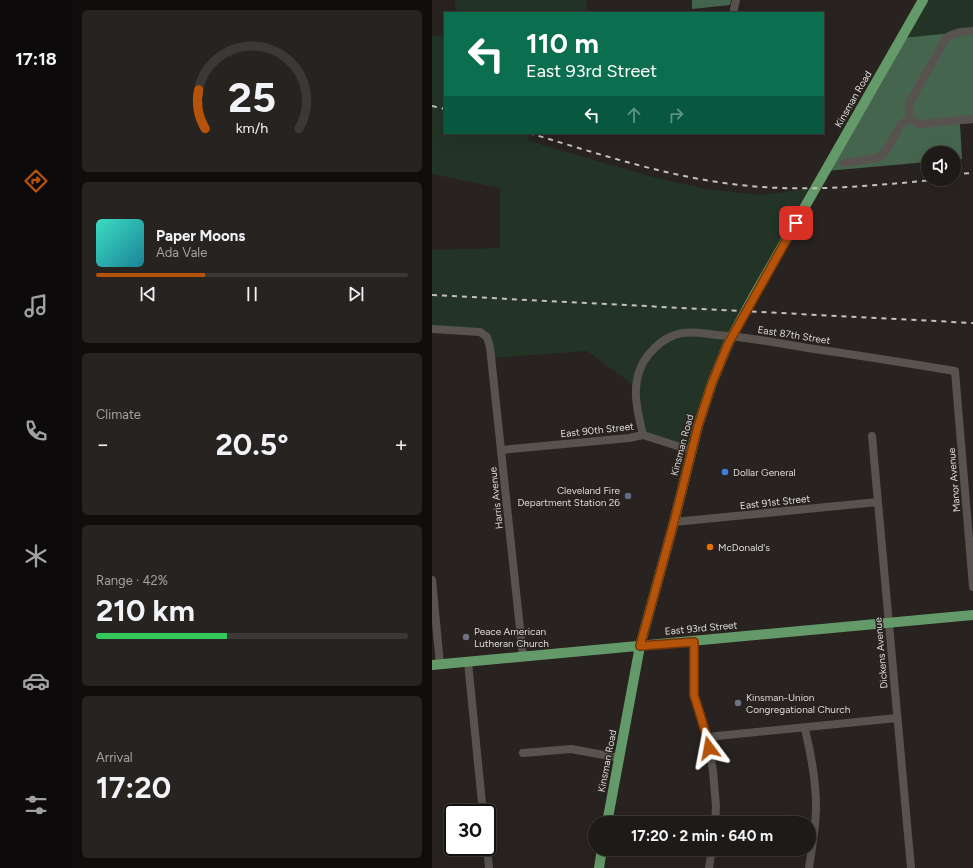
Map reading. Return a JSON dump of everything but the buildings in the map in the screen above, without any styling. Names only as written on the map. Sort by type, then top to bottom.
[{"type":"main road","name":"Kinsman Road","points":[[609,816],[640,646],[693,451],[698,426],[712,383],[728,344],[765,277],[924,0]]},
{"type":"main road","name":"East 93rd Street","points":[[436,665],[973,615]]},
{"type":"main road","points":[[599,868],[601,856]]},
{"type":"street","points":[[734,9],[736,0]]},
{"type":"street","points":[[973,31],[956,33],[946,38],[909,104],[910,118],[912,121],[919,124],[973,119]]},
{"type":"street","points":[[844,164],[877,158],[885,153],[901,124],[910,118]]},
{"type":"street","name":"Harris Avenue","points":[[432,329],[480,332],[487,337],[490,346],[523,657]]},
{"type":"street","name":"East 87th Street","points":[[643,435],[635,398],[635,386],[638,372],[644,360],[660,342],[671,336],[682,333],[697,332],[738,336],[955,371]]},
{"type":"street","name":"Manor Avenue","points":[[955,371],[973,587]]},
{"type":"street","name":"East 90th Street","points":[[501,450],[630,438],[643,435],[693,451]]},
{"type":"street","name":"Dickens Avenue","points":[[872,436],[911,868]]},
{"type":"street","name":"East 91st Street","points":[[674,522],[878,502]]},
{"type":"street","points":[[432,580],[436,665]]},
{"type":"street","points":[[694,642],[694,695],[707,737],[713,771],[715,816]]},
{"type":"street","points":[[468,662],[483,804]]},
{"type":"street","points":[[707,737],[805,729],[897,718]]},
{"type":"street","points":[[805,729],[812,760],[816,805],[809,868]]},
{"type":"street","points":[[523,753],[571,749],[620,758]]},
{"type":"street","points":[[488,856],[489,868]]},
{"type":"street","points":[[709,868],[711,856]]},
{"type":"green space","points":[[455,0],[586,0],[588,12],[456,12]]},
{"type":"green space","points":[[692,0],[731,0],[730,5],[692,9]]},
{"type":"green space","points":[[923,0],[973,0],[973,31],[902,38]]},
{"type":"green space","points":[[973,31],[973,123],[960,124],[962,159],[961,146],[921,146],[921,163],[826,171],[902,38]]},
{"type":"green space","points":[[444,35],[444,134],[528,134],[529,141],[652,177],[706,189],[759,195],[816,188],[728,344],[693,451],[643,435],[635,386],[587,351],[491,358],[490,347],[480,332],[432,329],[432,250],[500,248],[500,188],[432,174],[432,36]]},
{"type":"railway","points":[[432,106],[444,109]]},
{"type":"railway","points":[[532,134],[660,171],[740,185],[817,188],[868,186],[921,181]]},
{"type":"railway","points":[[961,174],[973,173]]},
{"type":"railway","points":[[432,295],[973,323]]},
{"type":"place","name":"Dollar General","points":[[725,472]]},
{"type":"place","name":"Cleveland Fire Department Station 26","points":[[628,496]]},
{"type":"place","name":"McDonald's","points":[[710,547]]},
{"type":"place","name":"Peace American Lutheran Church","points":[[466,637]]},
{"type":"place","name":"Kinsman-Union Congregational Church","points":[[738,703]]},
{"type":"route","points":[[709,748],[694,695],[694,642],[640,646],[693,451],[698,426],[712,383],[728,344],[796,223]]}]
